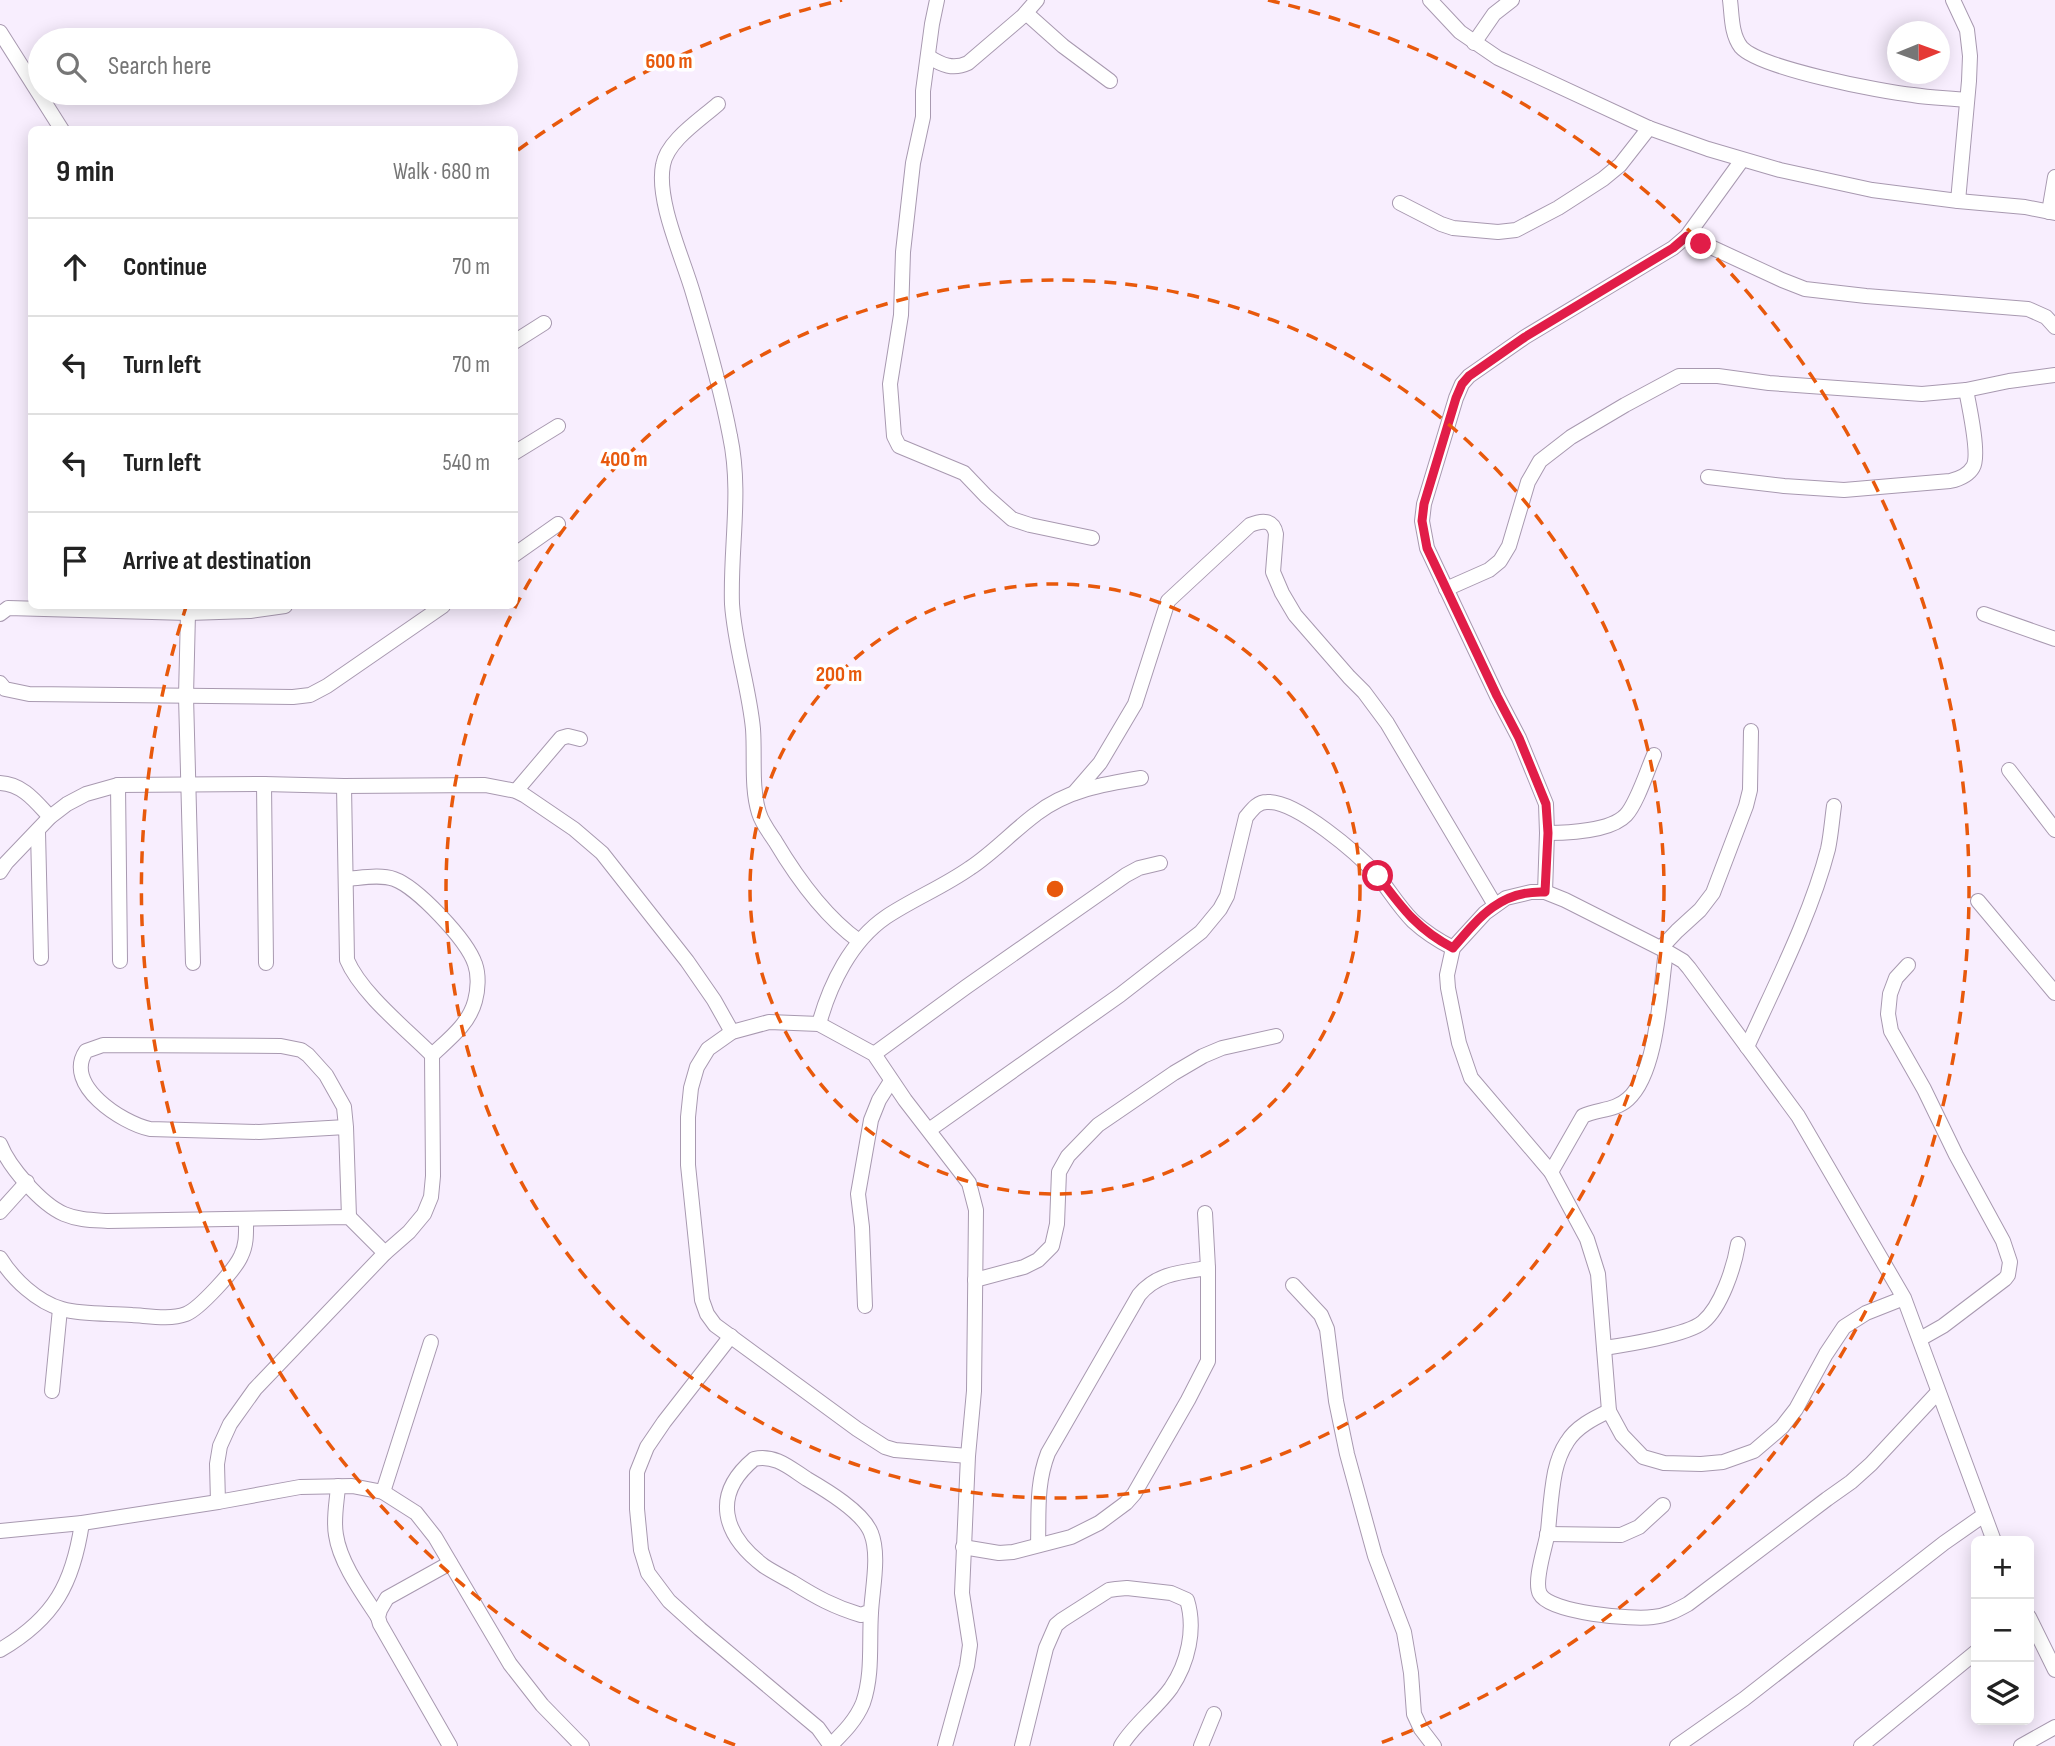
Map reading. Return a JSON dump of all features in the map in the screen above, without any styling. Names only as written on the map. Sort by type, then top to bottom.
[{"type":"street","points":[[937,0],[923,91],[923,117],[913,163],[903,252],[901,315],[890,384],[895,440],[899,446],[964,473],[1012,519],[1093,538]]},
{"type":"street","points":[[929,57],[946,65],[963,65],[978,56],[1037,0]]},
{"type":"street","points":[[1430,0],[1450,23],[1498,58],[1649,128],[1742,160],[1872,190],[2052,213],[2055,177]]},
{"type":"street","points":[[1474,43],[1489,20],[1512,0]]},
{"type":"street","points":[[1730,0],[1736,39],[1745,51],[1762,60],[1877,89],[1967,100]]},
{"type":"street","points":[[1953,0],[1962,16],[1969,42],[1969,81],[1958,201]]},
{"type":"street","points":[[1026,13],[1063,47],[1110,81]]},
{"type":"street","points":[[0,32],[28,76]]},
{"type":"street","points":[[718,104],[673,144],[662,167],[662,178],[668,217],[693,292],[731,439],[736,483],[732,602],[752,723],[754,786],[760,814],[787,862],[836,922],[859,941]]},
{"type":"street","points":[[46,105],[59,126]]},
{"type":"street","points":[[1400,203],[1441,225],[1453,228],[1498,232],[1517,230],[1603,179],[1620,165],[1649,128]]},
{"type":"street","points":[[1545,892],[1548,833],[1546,804],[1519,738],[1424,541],[1422,514],[1462,384],[1475,371],[1525,337],[1673,248],[1687,236],[1742,160]]},
{"type":"street","points":[[1687,236],[1782,281],[1805,289],[2028,309],[2046,317],[2055,327]]},
{"type":"street","points":[[518,339],[544,323]]},
{"type":"street","points":[[1446,589],[1489,570],[1500,561],[1510,546],[1528,482],[1533,471],[1548,454],[1614,411],[1679,376],[1718,376],[1769,383],[1922,394],[1966,390],[2055,375]]},
{"type":"street","points":[[1708,478],[1844,490],[1961,478],[1969,473],[1975,462],[1966,390]]},
{"type":"street","points":[[518,451],[558,426]]},
{"type":"street","points":[[1074,793],[1100,763],[1135,704],[1168,601],[1250,525],[1257,522],[1271,523],[1276,534],[1273,572],[1282,593],[1295,615],[1364,692],[1387,723],[1496,905]]},
{"type":"street","points":[[518,552],[558,524]]},
{"type":"street","points":[[0,614],[8,608],[28,607]]},
{"type":"street","points":[[77,609],[188,613],[264,609]]},
{"type":"street","points":[[0,683],[5,689],[29,694],[293,698],[310,695],[355,668],[439,609]]},
{"type":"street","points":[[188,613],[186,696],[193,963]]},
{"type":"street","points":[[1984,614],[2055,639]]},
{"type":"street","points":[[1551,1172],[1583,1116],[1615,1107],[1627,1100],[1647,1071],[1655,1028],[1663,950],[1676,931],[1700,910],[1713,893],[1750,790],[1751,731]]},
{"type":"street","points":[[516,790],[561,738],[568,736],[580,739]]},
{"type":"street","points":[[1548,833],[1593,829],[1621,820],[1632,808],[1654,755]]},
{"type":"street","points":[[2009,770],[2055,830]]},
{"type":"street","points":[[819,1024],[831,988],[859,941],[885,917],[969,869],[1035,814],[1051,804],[1074,793],[1113,782],[1141,778]]},
{"type":"street","points":[[0,783],[20,788],[50,817]]},
{"type":"street","points":[[264,784],[266,963]]},
{"type":"street","points":[[118,785],[120,961]]},
{"type":"street","points":[[0,872],[50,817],[67,804],[86,794],[118,785],[485,785],[516,790],[547,809],[602,853],[687,961],[732,1032]]},
{"type":"street","points":[[218,1502],[217,1464],[220,1446],[230,1424],[255,1390],[385,1253],[409,1233],[424,1214],[431,1197],[432,1055],[353,974],[345,952],[344,786]]},
{"type":"street","points":[[929,1130],[1120,995],[1201,932],[1227,896],[1246,817],[1253,808],[1262,803],[1275,803],[1311,818],[1346,844],[1378,876],[1412,920],[1453,948]]},
{"type":"street","points":[[1747,1047],[1790,953],[1816,886],[1828,848],[1834,806]]},
{"type":"street","points":[[38,832],[41,958]]},
{"type":"street","points":[[874,1054],[1126,875],[1139,868],[1160,863]]},
{"type":"street","points":[[346,879],[388,877],[403,883],[422,898],[456,933],[470,952],[476,966],[478,989],[472,1011],[467,1020],[432,1055]]},
{"type":"street","points":[[1904,1298],[1883,1304],[1844,1327],[1796,1409],[1767,1441],[1754,1451],[1723,1462],[1701,1464],[1674,1464],[1643,1457],[1622,1435],[1609,1411],[1598,1274],[1587,1239],[1551,1172],[1489,1100],[1468,1070],[1459,1043],[1448,988],[1448,968],[1453,948],[1476,922],[1496,905],[1521,893],[1545,892],[1683,961],[1802,1123],[1904,1298],[1992,1536]]},
{"type":"street","points":[[1978,901],[2055,993]]},
{"type":"street","points":[[1908,965],[1896,978],[1890,994],[1888,1014],[1891,1031],[2003,1241],[2010,1262],[2005,1279],[1943,1326],[1920,1339]]},
{"type":"street","points":[[945,1746],[967,1666],[970,1645],[962,1593],[968,1456],[974,1391],[977,1224],[973,1193],[969,1183],[891,1081],[874,1054],[819,1024],[769,1022],[732,1032],[708,1049],[697,1067],[691,1087],[688,1117],[688,1165],[702,1300],[706,1314],[715,1325],[885,1447],[968,1456]]},
{"type":"street","points":[[975,1280],[1024,1267],[1048,1252],[1055,1240],[1059,1172],[1068,1156],[1098,1125],[1203,1056],[1223,1048],[1276,1036]]},
{"type":"street","points":[[346,1127],[260,1132],[150,1129],[120,1116],[89,1091],[83,1079],[81,1062],[86,1051],[103,1045],[291,1047],[301,1050],[326,1075],[344,1107],[346,1127],[349,1217],[385,1253]]},
{"type":"street","points":[[866,1306],[858,1194],[871,1120],[891,1081]]},
{"type":"street","points":[[0,1144],[14,1168],[46,1202],[62,1213],[82,1219],[108,1222],[349,1217]]},
{"type":"street","points":[[0,1212],[27,1182]]},
{"type":"street","points":[[964,1547],[999,1553],[1013,1552],[1071,1537],[1099,1523],[1126,1503],[1147,1474],[1208,1361],[1205,1213]]},
{"type":"street","points":[[0,1258],[13,1275],[33,1293],[60,1309],[166,1317],[184,1315],[194,1310],[235,1268],[246,1241],[246,1219]]},
{"type":"street","points":[[1604,1348],[1695,1328],[1714,1311],[1738,1244]]},
{"type":"street","points":[[1038,1545],[1039,1483],[1048,1453],[1139,1295],[1164,1276],[1208,1268]]},
{"type":"street","points":[[1293,1285],[1321,1315],[1327,1329],[1336,1401],[1347,1454],[1376,1556],[1404,1632],[1414,1714],[1434,1746]]},
{"type":"street","points":[[52,1391],[60,1309]]},
{"type":"street","points":[[731,1336],[646,1447],[637,1472],[641,1550],[648,1573],[669,1601],[818,1728],[831,1745],[858,1713],[868,1687],[874,1556],[872,1538],[860,1518],[836,1498],[781,1462],[765,1457],[754,1459],[737,1475],[727,1496],[727,1518],[739,1542],[764,1565],[831,1605],[861,1615],[871,1611]]},
{"type":"street","points":[[383,1492],[431,1342]]},
{"type":"street","points":[[1609,1411],[1579,1428],[1567,1442],[1555,1473],[1538,1589],[1545,1600],[1560,1607],[1637,1619],[1672,1613],[1688,1604],[1851,1482],[1880,1456],[1938,1392]]},
{"type":"street","points":[[338,1486],[335,1522],[338,1544],[355,1581],[450,1746]]},
{"type":"street","points":[[0,1531],[82,1523],[300,1487],[364,1487],[383,1492],[416,1513],[435,1537],[510,1664],[542,1705],[582,1746]]},
{"type":"street","points":[[1547,1534],[1621,1535],[1639,1527],[1663,1505]]},
{"type":"street","points":[[1678,1746],[1764,1684],[1944,1543],[1984,1515]]},
{"type":"street","points":[[0,1650],[34,1626],[63,1591],[73,1567],[82,1523]]},
{"type":"street","points":[[378,1617],[387,1598],[450,1563]]},
{"type":"street","points":[[1022,1746],[1046,1648],[1056,1625],[1109,1590],[1126,1588],[1171,1592],[1187,1600],[1190,1635],[1188,1653],[1171,1689],[1121,1746]]},
{"type":"street","points":[[2034,1626],[2055,1670]]},
{"type":"street","points":[[1861,1746],[1971,1655]]},
{"type":"street","points":[[1201,1746],[1213,1714]]},
{"type":"street","points":[[2021,1746],[2055,1727]]},
{"type":"route","points":[[1378,876],[1412,920],[1424,931],[1453,948],[1476,922],[1506,898],[1521,893],[1545,892],[1548,833],[1546,804],[1519,738],[1424,541],[1424,504],[1456,398],[1469,376],[1525,337],[1673,248],[1687,236],[1701,244]]}]
